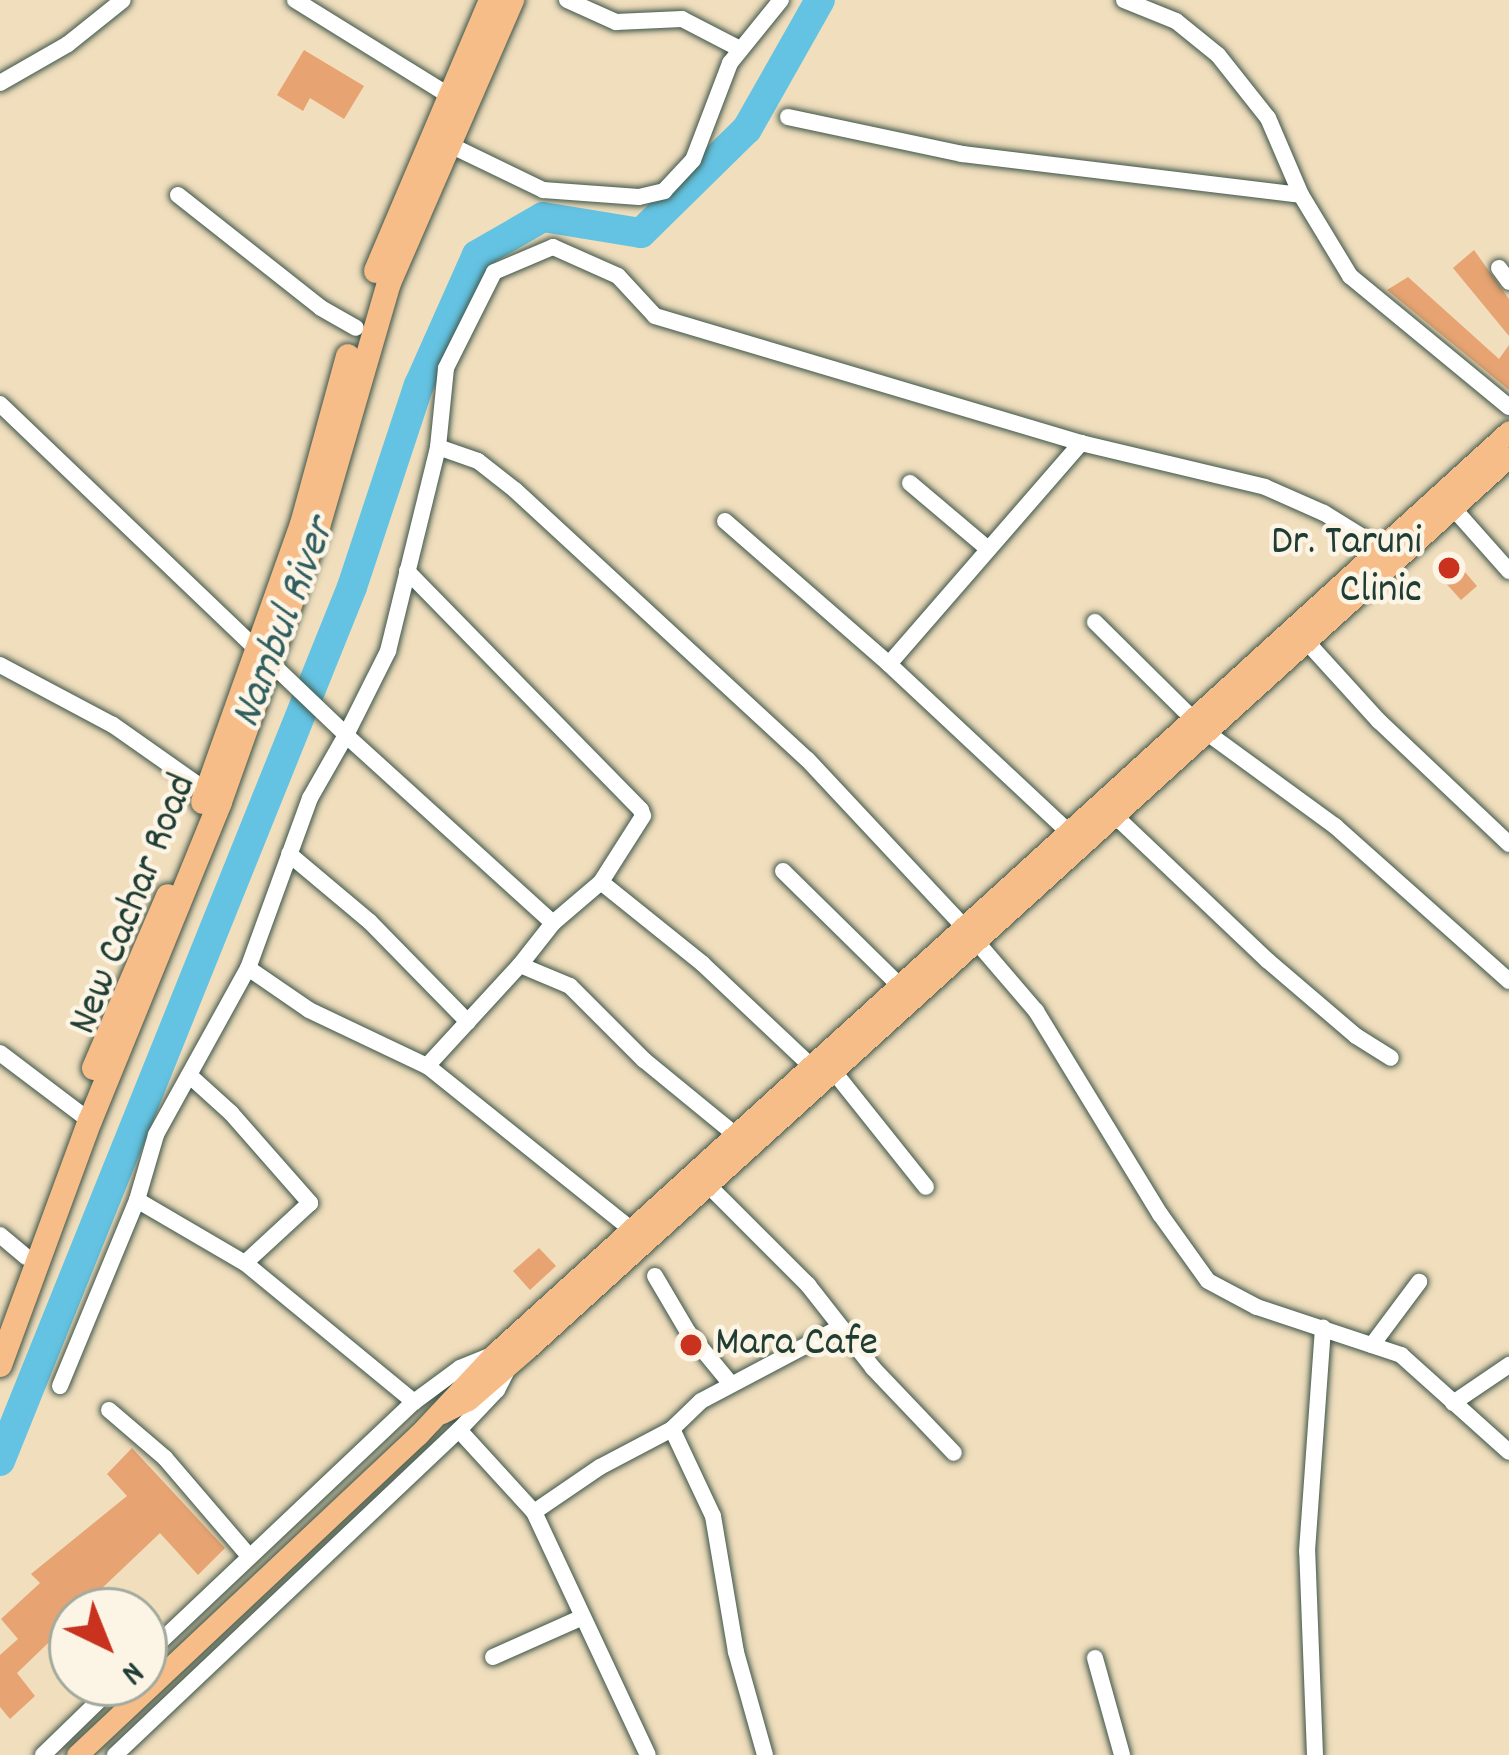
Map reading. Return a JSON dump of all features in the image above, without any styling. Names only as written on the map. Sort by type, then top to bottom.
[{"type":"highway","name":"New Cachar Road","points":[[0,1365],[84,1116],[193,877],[262,660],[356,328],[456,100],[491,0]]},
{"type":"highway","name":"New Cachar Road","points":[[0,1324],[207,791],[318,527],[388,283],[448,144],[456,100],[512,0]]},
{"type":"main road","points":[[77,1755],[479,1380],[632,1230],[742,1141],[1200,726],[1307,642],[1448,501],[1509,431]]},
{"type":"main road","points":[[1075,837],[1112,813],[1382,549],[1509,458]]},
{"type":"main road","points":[[501,1359],[707,1184],[742,1141]]},
{"type":"street","points":[[0,83],[68,44],[123,0]]},
{"type":"street","points":[[295,0],[456,100]]},
{"type":"street","points":[[567,0],[616,22],[682,19],[740,49]]},
{"type":"street","points":[[448,144],[544,190],[652,195],[688,170],[718,83],[781,0]]},
{"type":"street","points":[[1124,0],[1147,4],[1196,34],[1253,95],[1334,255],[1364,291],[1509,407]]},
{"type":"street","points":[[788,117],[962,154],[1301,195]]},
{"type":"street","points":[[178,194],[321,308],[356,328]]},
{"type":"street","points":[[60,1386],[137,1200],[156,1135],[248,968],[310,798],[388,651],[438,447],[446,368],[494,272],[553,247],[618,276],[655,316],[1081,443],[1288,495],[1382,549]]},
{"type":"street","points":[[0,404],[262,660],[553,922]]},
{"type":"street","points":[[889,664],[1081,443]]},
{"type":"street","points":[[438,447],[478,461],[515,490],[807,758],[969,933],[1036,1011],[1160,1214],[1208,1281],[1257,1307],[1401,1355],[1509,1452]]},
{"type":"street","points":[[910,483],[987,548]]},
{"type":"street","points":[[1448,501],[1509,571]]},
{"type":"street","points":[[725,521],[889,664],[1075,837]]},
{"type":"street","points":[[407,571],[643,817],[601,882],[553,922],[428,1066]]},
{"type":"street","points":[[1095,622],[1200,726],[1335,826],[1509,981]]},
{"type":"street","points":[[1307,642],[1379,721],[1509,844]]},
{"type":"street","points":[[0,665],[112,725],[207,791]]},
{"type":"street","points":[[1112,813],[1267,960],[1356,1036],[1391,1058]]},
{"type":"street","points":[[289,854],[370,922],[467,1022]]},
{"type":"street","points":[[783,871],[905,991]]},
{"type":"street","points":[[601,882],[820,1066],[926,1187]]},
{"type":"street","points":[[520,965],[570,986],[644,1060],[742,1141]]},
{"type":"street","points":[[248,968],[309,1010],[428,1066],[632,1230]]},
{"type":"street","points":[[0,1054],[84,1116]]},
{"type":"street","points":[[189,1075],[231,1113],[310,1203],[244,1263]]},
{"type":"street","points":[[707,1184],[808,1285],[954,1454]]},
{"type":"street","points":[[137,1200],[244,1263],[353,1346],[414,1402]]},
{"type":"street","points":[[0,1235],[26,1256]]},
{"type":"street","points":[[655,1276],[688,1332],[730,1383]]},
{"type":"street","points":[[1372,1345],[1419,1282]]},
{"type":"street","points":[[534,1512],[600,1467],[673,1429],[701,1400],[841,1327]]},
{"type":"street","points":[[1315,1755],[1307,1551],[1323,1328]]},
{"type":"street","points":[[115,1755],[497,1390],[501,1359],[460,1368],[414,1402],[168,1635]]},
{"type":"street","points":[[1454,1403],[1509,1365]]},
{"type":"street","points":[[109,1410],[164,1458],[250,1557]]},
{"type":"street","points":[[673,1429],[713,1516],[736,1652],[765,1755]]},
{"type":"street","points":[[458,1430],[534,1512],[648,1755]]},
{"type":"street","points":[[493,1657],[584,1617]]},
{"type":"street","points":[[1095,1658],[1122,1755]]},
{"type":"street","points":[[43,1755],[92,1707]]},
{"type":"building","points":[[304,50],[364,86],[344,119],[310,98],[303,111],[277,95]]},
{"type":"building","points":[[1474,250],[1509,299],[1509,336],[1453,268]]},
{"type":"building","points":[[1408,277],[1499,359],[1509,345],[1509,390],[1387,290]]},
{"type":"building","points":[[1450,555],[1477,586],[1461,600],[1433,569]]},
{"type":"building","points":[[539,1248],[556,1266],[530,1290],[513,1271]]},
{"type":"building","points":[[132,1448],[225,1548],[198,1575],[160,1533],[103,1587],[48,1587],[48,1643],[17,1673],[35,1696],[10,1719],[0,1707],[0,1655],[18,1639],[1,1619],[40,1583],[31,1574],[127,1496],[107,1474]]},
{"type":"waterway","name":"Nambul River","points":[[0,1461],[352,587],[419,385],[477,255],[543,217],[641,233],[747,129],[820,0]]},
{"type":"place","name":"Dr. Taruni Clinic","points":[[1449,568]]},
{"type":"place","name":"Mara Cafe","points":[[691,1345]]}]
